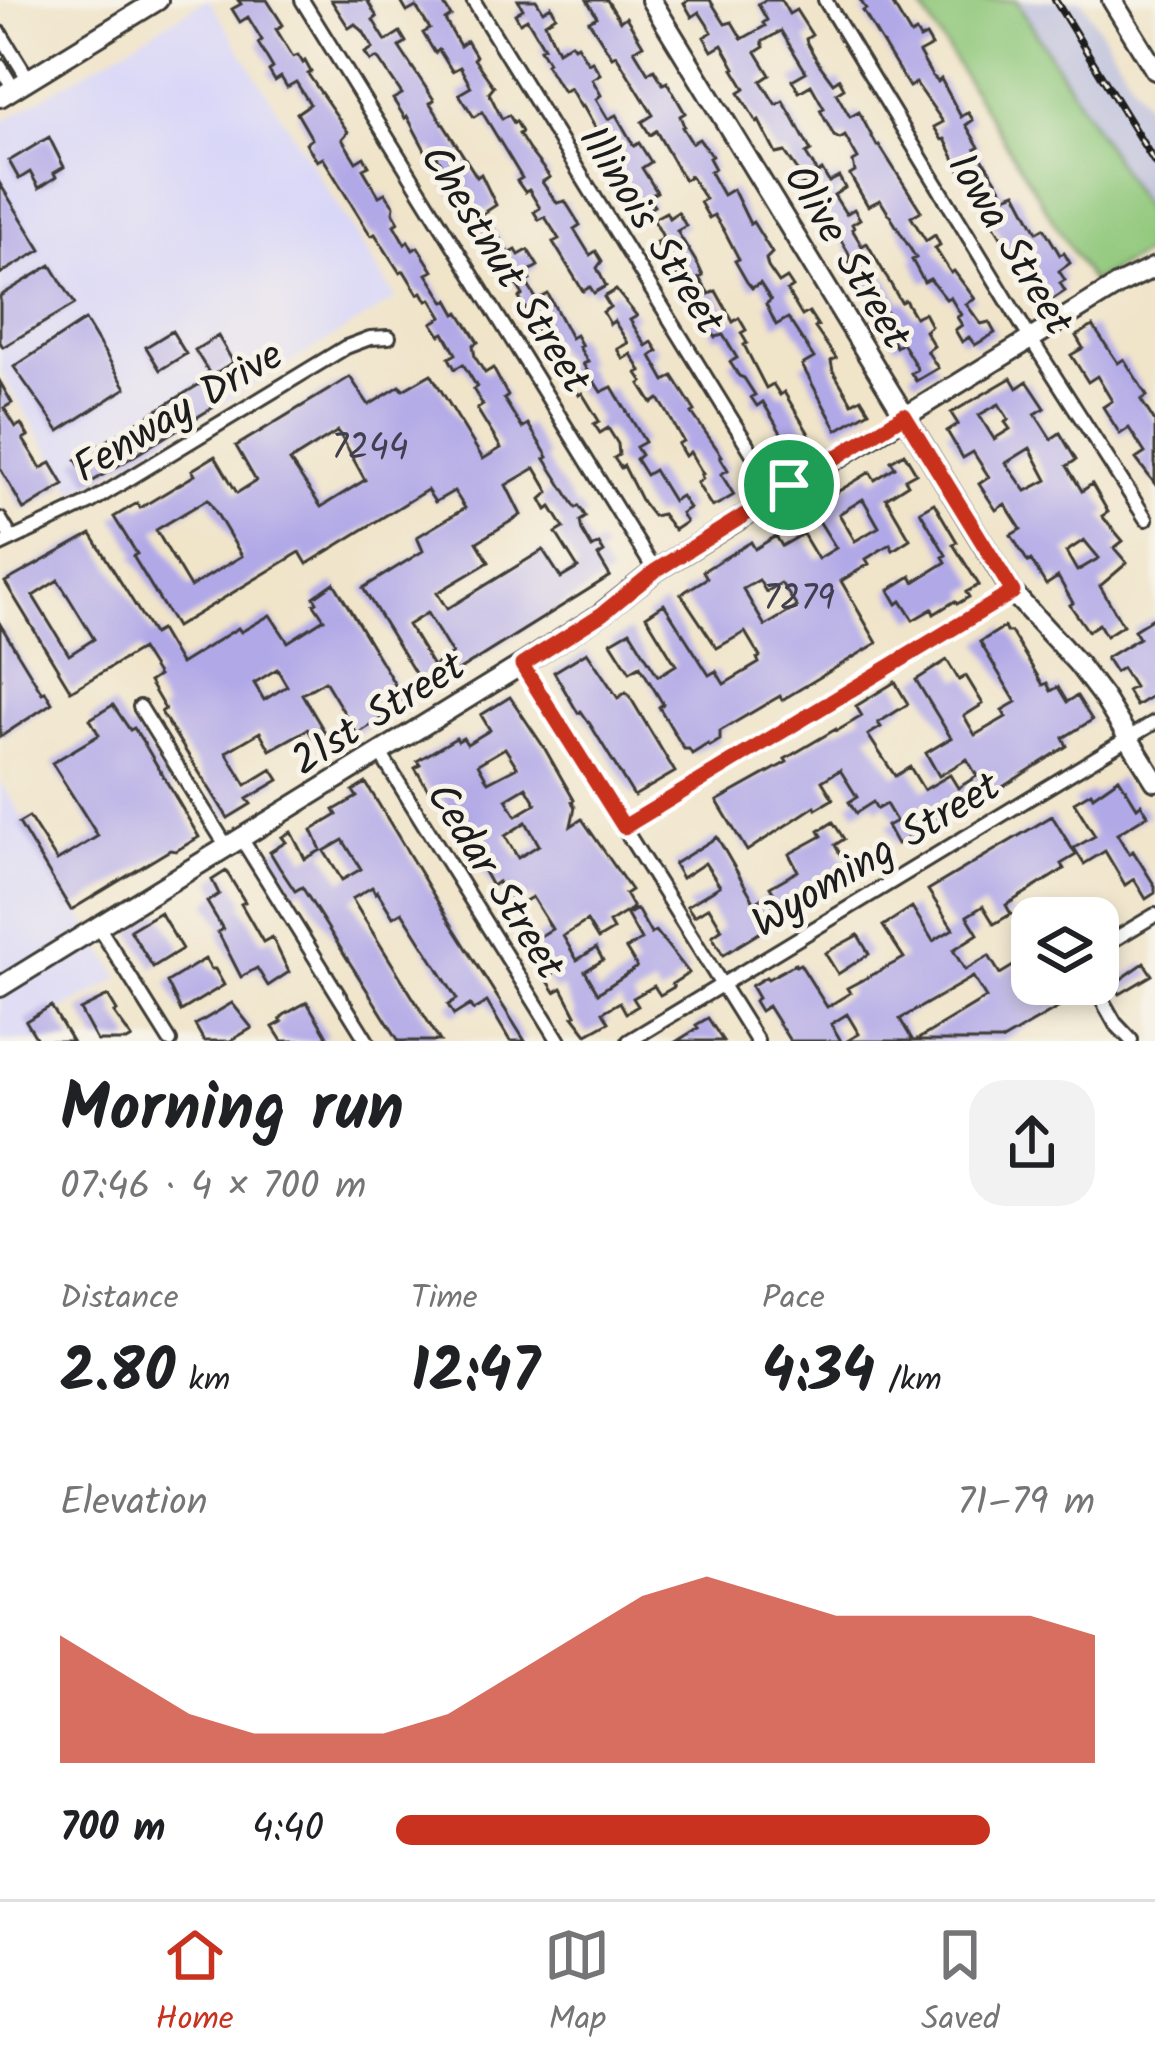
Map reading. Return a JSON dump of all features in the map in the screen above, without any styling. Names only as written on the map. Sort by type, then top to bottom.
[{"type":"street","points":[[14,88],[158,0]]},
{"type":"street","name":"Chestnut Street","points":[[302,0],[655,571]]},
{"type":"street","name":"Illinois Street","points":[[473,0],[777,493]]},
{"type":"street","name":"Olive Street","points":[[650,0],[1013,592],[1078,664],[1155,781]]},
{"type":"street","name":"Iowa Street","points":[[825,0],[1146,519]]},
{"type":"street","points":[[1112,0],[1155,70]]},
{"type":"street","points":[[0,33],[14,88]]},
{"type":"street","points":[[0,66],[14,88]]},
{"type":"street","name":"21st Street","points":[[0,986],[522,665],[777,493],[1155,267]]},
{"type":"street","name":"Fenway Drive","points":[[6,542],[93,501],[346,347],[389,337]]},
{"type":"street","points":[[0,519],[6,542]]},
{"type":"street","points":[[624,827],[1013,592]]},
{"type":"street","points":[[522,665],[757,1041]]},
{"type":"street","points":[[140,706],[367,1041]]},
{"type":"street","name":"Wyoming Street","points":[[629,1041],[1155,722]]},
{"type":"street","name":"Cedar Street","points":[[380,753],[559,1041]]},
{"type":"street","points":[[1119,936],[1155,914]]},
{"type":"street","points":[[98,926],[170,1041]]},
{"type":"street","points":[[1105,1005],[1131,1040]]},
{"type":"shaded area","points":[[205,0],[396,299],[75,493],[0,371],[0,123]]},
{"type":"shaded area","points":[[1016,0],[1082,0],[1155,119],[1155,226]]},
{"type":"shaded area","points":[[0,780],[120,978],[57,1014],[72,1041],[0,1041]]},
{"type":"green space","points":[[917,0],[1016,0],[1155,225],[1155,248],[1091,282]]},
{"type":"building","points":[[238,0],[267,0],[283,25],[276,29],[293,57],[305,61],[308,74],[348,132],[342,139],[356,162],[364,157],[369,166],[363,169],[379,196],[385,193],[394,206],[399,222],[394,225],[405,244],[408,241],[413,250],[418,247],[433,271],[427,274],[478,342],[473,345],[475,357],[485,373],[493,368],[522,428],[528,424],[545,459],[586,517],[580,521],[592,548],[599,544],[604,552],[598,556],[610,576],[426,691],[363,588],[423,551],[417,537],[465,508],[454,491],[435,502],[427,490],[307,564],[300,552],[176,627],[114,517],[137,503],[140,508],[195,475],[192,470],[215,456],[237,493],[256,481],[236,446],[350,377],[369,405],[431,374],[483,459],[501,448],[477,409],[483,405],[473,389],[477,387],[463,364],[455,369],[449,358],[456,354],[432,323],[442,317],[431,299],[418,294],[404,271],[400,273],[375,234],[371,236],[323,158],[317,161],[306,143],[312,139],[297,113],[310,104],[296,82],[287,87],[281,77],[275,81],[258,43],[262,40],[248,17],[240,22],[232,9],[241,4]],"holes":[[[338,431],[365,480],[321,507],[290,461]],[[535,468],[549,492],[541,499],[564,528],[556,533],[578,568],[561,578],[543,550],[447,609],[437,593],[489,562],[477,542],[521,515],[506,485]],[[208,499],[242,556],[190,587],[156,530]],[[427,613],[452,654],[433,666],[408,625]]]},
{"type":"building","points":[[331,0],[367,0],[386,41],[400,32],[406,42],[399,47],[434,100],[430,103],[477,177],[481,174],[496,205],[478,217],[467,202],[457,204],[442,180],[449,175],[432,149],[426,152],[393,99],[402,94],[379,60],[370,61],[365,53],[373,48],[363,31],[355,24],[349,28]]},
{"type":"building","points":[[400,0],[441,0],[451,16],[445,20],[460,46],[467,41],[494,87],[489,93],[502,119],[509,115],[516,121],[519,134],[550,177],[542,182],[557,203],[565,201],[590,255],[596,251],[602,261],[597,268],[606,286],[594,293],[590,287],[583,291],[553,242],[559,239],[545,217],[539,220],[534,212],[540,208],[517,181],[522,178],[482,112],[474,117],[459,94],[471,87],[460,67],[452,71],[439,50],[435,53],[423,33],[430,29],[416,7],[407,12]]},
{"type":"building","points":[[518,0],[536,0],[543,11],[551,6],[556,16],[545,23],[558,51],[571,43],[588,63],[592,61],[600,74],[592,79],[601,95],[596,99],[608,119],[616,115],[634,146],[639,143],[651,162],[642,168],[657,192],[648,197],[654,206],[642,213],[631,202],[613,174],[619,170],[604,144],[597,148],[591,138],[598,133],[583,106],[570,88],[563,92],[527,19],[520,23],[515,14],[523,9]]},
{"type":"building","points":[[587,0],[607,0],[620,21],[626,17],[643,45],[634,50],[648,73],[654,69],[663,84],[667,82],[685,113],[680,116],[682,127],[692,143],[699,139],[712,156],[715,169],[710,172],[723,195],[733,189],[750,224],[772,253],[766,259],[768,267],[779,283],[787,278],[793,287],[787,291],[802,316],[809,312],[818,326],[836,358],[831,361],[833,371],[852,403],[861,398],[869,411],[837,430],[802,365],[814,358],[788,318],[776,325],[766,304],[771,300],[760,283],[752,288],[747,282],[725,232],[700,202],[705,199],[693,180],[690,176],[684,180],[656,131],[650,135],[642,122],[653,115],[589,21],[597,17]]},
{"type":"building","points":[[710,0],[725,24],[732,22],[742,39],[765,26],[767,20],[758,4],[781,0],[789,14],[796,10],[812,35],[806,39],[819,64],[833,83],[839,79],[844,88],[836,93],[850,117],[859,112],[921,211],[911,217],[926,241],[935,235],[940,245],[935,248],[975,299],[966,304],[995,333],[975,345],[969,337],[962,342],[955,330],[962,325],[957,317],[961,315],[950,297],[946,299],[930,279],[924,282],[912,260],[916,258],[880,200],[868,206],[850,175],[858,159],[845,136],[834,136],[811,85],[799,92],[792,80],[806,72],[781,31],[762,42],[764,47],[756,52],[770,75],[761,81],[776,105],[783,101],[818,173],[822,170],[829,182],[839,177],[845,188],[834,195],[846,214],[854,209],[860,219],[852,229],[862,246],[867,243],[901,302],[905,300],[915,317],[924,313],[931,326],[925,331],[934,346],[927,351],[938,368],[916,381],[911,373],[916,366],[902,343],[896,347],[880,316],[886,312],[872,290],[863,295],[845,267],[851,260],[848,252],[839,237],[832,241],[819,224],[819,209],[804,184],[797,188],[791,179],[800,174],[785,152],[776,154],[739,93],[745,89],[735,68],[722,45],[712,51],[704,37],[712,32],[699,12],[692,17],[684,3]]},
{"type":"building","points":[[860,0],[890,0],[911,35],[926,36],[932,46],[919,53],[932,76],[938,82],[941,79],[961,117],[968,112],[973,120],[966,125],[976,149],[1006,196],[1016,192],[1037,232],[1044,228],[1070,263],[1059,271],[1065,291],[1044,304],[1038,296],[1045,292],[1035,271],[1022,250],[1013,256],[976,196],[982,190],[969,169],[962,174],[934,127],[943,122],[916,83],[909,87]]},
{"type":"building","points":[[49,137],[64,167],[39,188],[30,172],[19,179],[9,161]]},
{"type":"building","points":[[0,184],[41,250],[0,274]]},
{"type":"building","points":[[666,212],[669,218],[678,212],[686,226],[677,231],[709,294],[716,291],[733,322],[739,318],[746,330],[741,333],[744,345],[766,388],[773,384],[780,395],[784,392],[815,444],[802,452],[792,437],[784,438],[763,402],[757,406],[751,397],[755,395],[730,362],[737,358],[723,335],[715,337],[656,242],[662,235],[653,219]]},
{"type":"building","points":[[489,221],[509,254],[528,250],[538,266],[526,273],[530,280],[526,282],[537,300],[548,294],[571,338],[576,335],[588,362],[583,364],[601,392],[612,387],[645,442],[636,447],[641,455],[636,459],[646,475],[654,470],[673,501],[681,496],[689,508],[681,513],[686,522],[674,530],[662,514],[653,516],[642,502],[624,466],[614,458],[619,455],[618,444],[608,428],[600,433],[594,424],[599,421],[582,393],[568,383],[559,368],[566,364],[549,338],[543,342],[525,313],[519,298],[523,295],[506,267],[498,272],[476,229]]},
{"type":"building","points":[[51,265],[75,304],[3,347],[0,296]]},
{"type":"building","points":[[616,290],[637,316],[630,320],[646,346],[652,342],[658,351],[651,356],[665,381],[673,376],[722,456],[728,470],[721,474],[734,495],[712,507],[697,483],[703,474],[690,452],[685,456],[678,444],[683,441],[667,412],[659,399],[652,403],[640,384],[637,373],[641,371],[631,354],[623,359],[617,349],[628,343],[603,312],[610,307],[604,297]]},
{"type":"building","points":[[85,320],[126,388],[59,431],[14,367]]},
{"type":"building","points":[[1093,326],[1118,363],[1124,359],[1147,396],[1141,400],[1155,422],[1155,484],[1136,459],[1145,453],[1129,428],[1120,434],[1103,407],[1112,401],[1097,376],[1088,382],[1071,355],[1083,348],[1076,336]]},
{"type":"building","points":[[172,331],[186,354],[160,370],[146,347]]},
{"type":"building","points":[[218,336],[233,362],[211,376],[195,350]]},
{"type":"building","points":[[1011,378],[1017,388],[1027,381],[1045,408],[1035,414],[1051,439],[1060,433],[1076,460],[1067,466],[1082,491],[1092,484],[1108,512],[1102,516],[1123,541],[1114,548],[1127,563],[1100,586],[1123,625],[1106,636],[1099,624],[1088,631],[1058,577],[1046,585],[1011,535],[1021,529],[1005,504],[996,510],[979,484],[989,477],[973,452],[963,458],[947,431],[958,424],[951,413]],"holes":[[[999,404],[1010,429],[994,439],[979,415]],[[1030,448],[1047,480],[1026,491],[1006,463]],[[1084,540],[1099,558],[1077,571],[1066,552]]]},
{"type":"building","points":[[0,382],[12,403],[4,408],[16,427],[21,424],[28,436],[23,439],[41,468],[51,463],[64,485],[24,510],[0,468]]},
{"type":"building","points":[[203,382],[217,405],[90,483],[76,460]]},
{"type":"building","points":[[904,453],[916,473],[886,498],[910,539],[893,550],[890,544],[841,581],[877,643],[720,731],[720,740],[710,746],[692,754],[684,749],[640,666],[630,672],[611,642],[630,631],[658,676],[676,665],[646,616],[664,604],[709,675],[716,671],[724,684],[759,663],[745,632],[717,648],[681,594],[707,578],[703,571],[751,542],[755,549],[776,536],[782,546],[803,534],[818,559],[836,548],[811,508],[870,472],[875,480],[895,467],[891,461]],"holes":[[[863,499],[879,527],[855,541],[839,514]],[[759,580],[766,592],[781,583],[797,607],[765,626],[743,589]]]},
{"type":"building","points":[[934,503],[979,585],[957,604],[934,614],[932,609],[913,620],[889,590],[911,576],[914,582],[946,562],[920,511]]},
{"type":"building","points":[[91,534],[153,634],[160,630],[180,664],[238,628],[241,632],[270,615],[288,642],[324,619],[314,597],[334,583],[406,703],[357,734],[325,681],[302,694],[333,746],[322,752],[308,729],[270,750],[260,732],[226,752],[246,785],[272,769],[279,780],[247,799],[251,804],[228,818],[161,712],[165,709],[149,682],[158,676],[141,649],[71,691],[5,582]],"holes":[[[58,580],[94,639],[69,655],[33,596]],[[277,669],[287,686],[264,700],[254,683]]]},
{"type":"building","points":[[1155,617],[1155,694],[1136,706],[1127,691],[1134,687],[1122,668],[1115,672],[1106,658],[1139,638],[1134,630]]},
{"type":"building","points":[[0,624],[52,703],[0,737]]},
{"type":"building","points":[[1004,627],[1043,685],[1047,683],[1051,691],[1058,687],[1067,702],[1077,696],[1092,720],[1063,738],[1067,746],[990,795],[986,787],[969,797],[940,818],[943,822],[909,843],[907,838],[897,844],[887,826],[896,821],[886,804],[877,809],[873,802],[856,813],[849,802],[857,797],[840,770],[822,781],[833,799],[747,851],[717,801],[862,716],[856,706],[895,682],[908,704],[868,735],[895,776],[910,767],[924,790],[950,775],[958,788],[977,776],[967,759],[939,776],[926,753],[951,738],[916,680],[947,660],[959,680],[966,676],[983,704],[964,716],[975,735],[1006,717],[1002,710],[1016,702],[980,642]]},
{"type":"building","points":[[587,652],[618,698],[626,692],[630,697],[675,772],[634,796],[554,672]]},
{"type":"building","points":[[510,697],[574,800],[571,826],[582,819],[631,890],[625,894],[633,908],[609,923],[613,930],[598,939],[587,921],[563,936],[577,960],[596,948],[603,960],[585,971],[598,993],[637,967],[626,949],[641,940],[627,915],[637,909],[651,934],[656,931],[689,973],[660,995],[654,986],[633,998],[638,1006],[626,1013],[620,1002],[603,1012],[609,1022],[587,1034],[573,1016],[562,988],[555,992],[546,978],[553,974],[532,941],[552,929],[532,897],[513,908],[498,882],[492,886],[451,812],[434,788],[429,791],[415,768],[420,765],[417,761],[456,738],[467,744],[490,730],[481,715]],"holes":[[[505,748],[517,767],[488,782],[478,764]],[[526,787],[536,804],[516,816],[506,799]],[[526,822],[539,845],[518,858],[505,836]]]},
{"type":"building","points":[[113,705],[130,730],[134,728],[199,837],[71,910],[19,823],[29,817],[57,861],[98,836],[52,763],[99,735],[90,719]]},
{"type":"building","points":[[1119,778],[1137,807],[1141,804],[1148,815],[1117,834],[1155,886],[1155,893],[1146,899],[1134,879],[1125,885],[1105,851],[1084,864],[1074,848],[1095,836],[1074,802],[1091,792],[1093,796]]},
{"type":"building","points":[[366,783],[525,1041],[510,1041],[487,1002],[454,1015],[448,1005],[457,999],[402,912],[393,917],[372,887],[352,899],[440,1041],[399,1041],[302,887],[295,891],[270,852],[286,842],[282,837],[291,832],[305,859],[321,850],[312,830],[357,797],[353,791]],"holes":[[[343,840],[361,869],[342,880],[324,851]]]},
{"type":"building","points":[[1052,816],[1076,855],[1061,864],[1064,869],[1019,897],[1011,897],[1006,905],[1011,914],[994,924],[983,906],[967,916],[978,934],[953,950],[965,970],[989,956],[1000,974],[1011,967],[1011,1005],[1063,1005],[1001,1041],[915,1041],[986,998],[973,977],[900,1019],[913,1041],[847,1041],[859,1034],[847,1014],[831,1024],[841,1041],[790,1041],[768,1006],[760,1011],[751,986],[795,964],[800,964],[827,1007],[850,993],[847,988],[904,958],[883,926],[912,907],[933,941],[953,929],[928,890]]},
{"type":"building","points":[[833,822],[844,839],[835,845],[853,877],[788,909],[780,902],[762,913],[769,927],[723,955],[712,936],[722,929],[709,907],[694,916],[687,906],[720,886],[705,863],[682,878],[674,864],[717,837],[755,903],[773,892],[770,887],[798,871],[789,854],[822,836],[819,831]]},
{"type":"building","points":[[226,871],[263,942],[272,937],[289,972],[268,986],[257,968],[241,977],[207,902],[219,894],[212,880]]},
{"type":"building","points":[[160,912],[182,949],[153,967],[130,930]]},
{"type":"building","points":[[858,935],[869,954],[838,974],[825,953]]},
{"type":"building","points":[[205,959],[224,985],[181,1011],[167,982]]},
{"type":"building","points":[[1144,963],[1152,975],[1120,994],[1119,980]]},
{"type":"building","points":[[108,996],[132,1038],[127,1041],[97,1041],[80,1010]]},
{"type":"building","points":[[307,1002],[327,1036],[319,1041],[282,1041],[273,1027]]},
{"type":"building","points":[[232,1003],[252,1028],[230,1041],[204,1041],[195,1025]]},
{"type":"building","points":[[51,1006],[72,1041],[38,1041],[26,1021]]},
{"type":"building","points":[[708,1018],[723,1041],[677,1041],[698,1028]]},
{"type":"railway","points":[[1055,0],[1155,163]]},
{"type":"route","points":[[904,415],[1013,592],[624,827],[522,665],[789,485],[904,415]]}]
